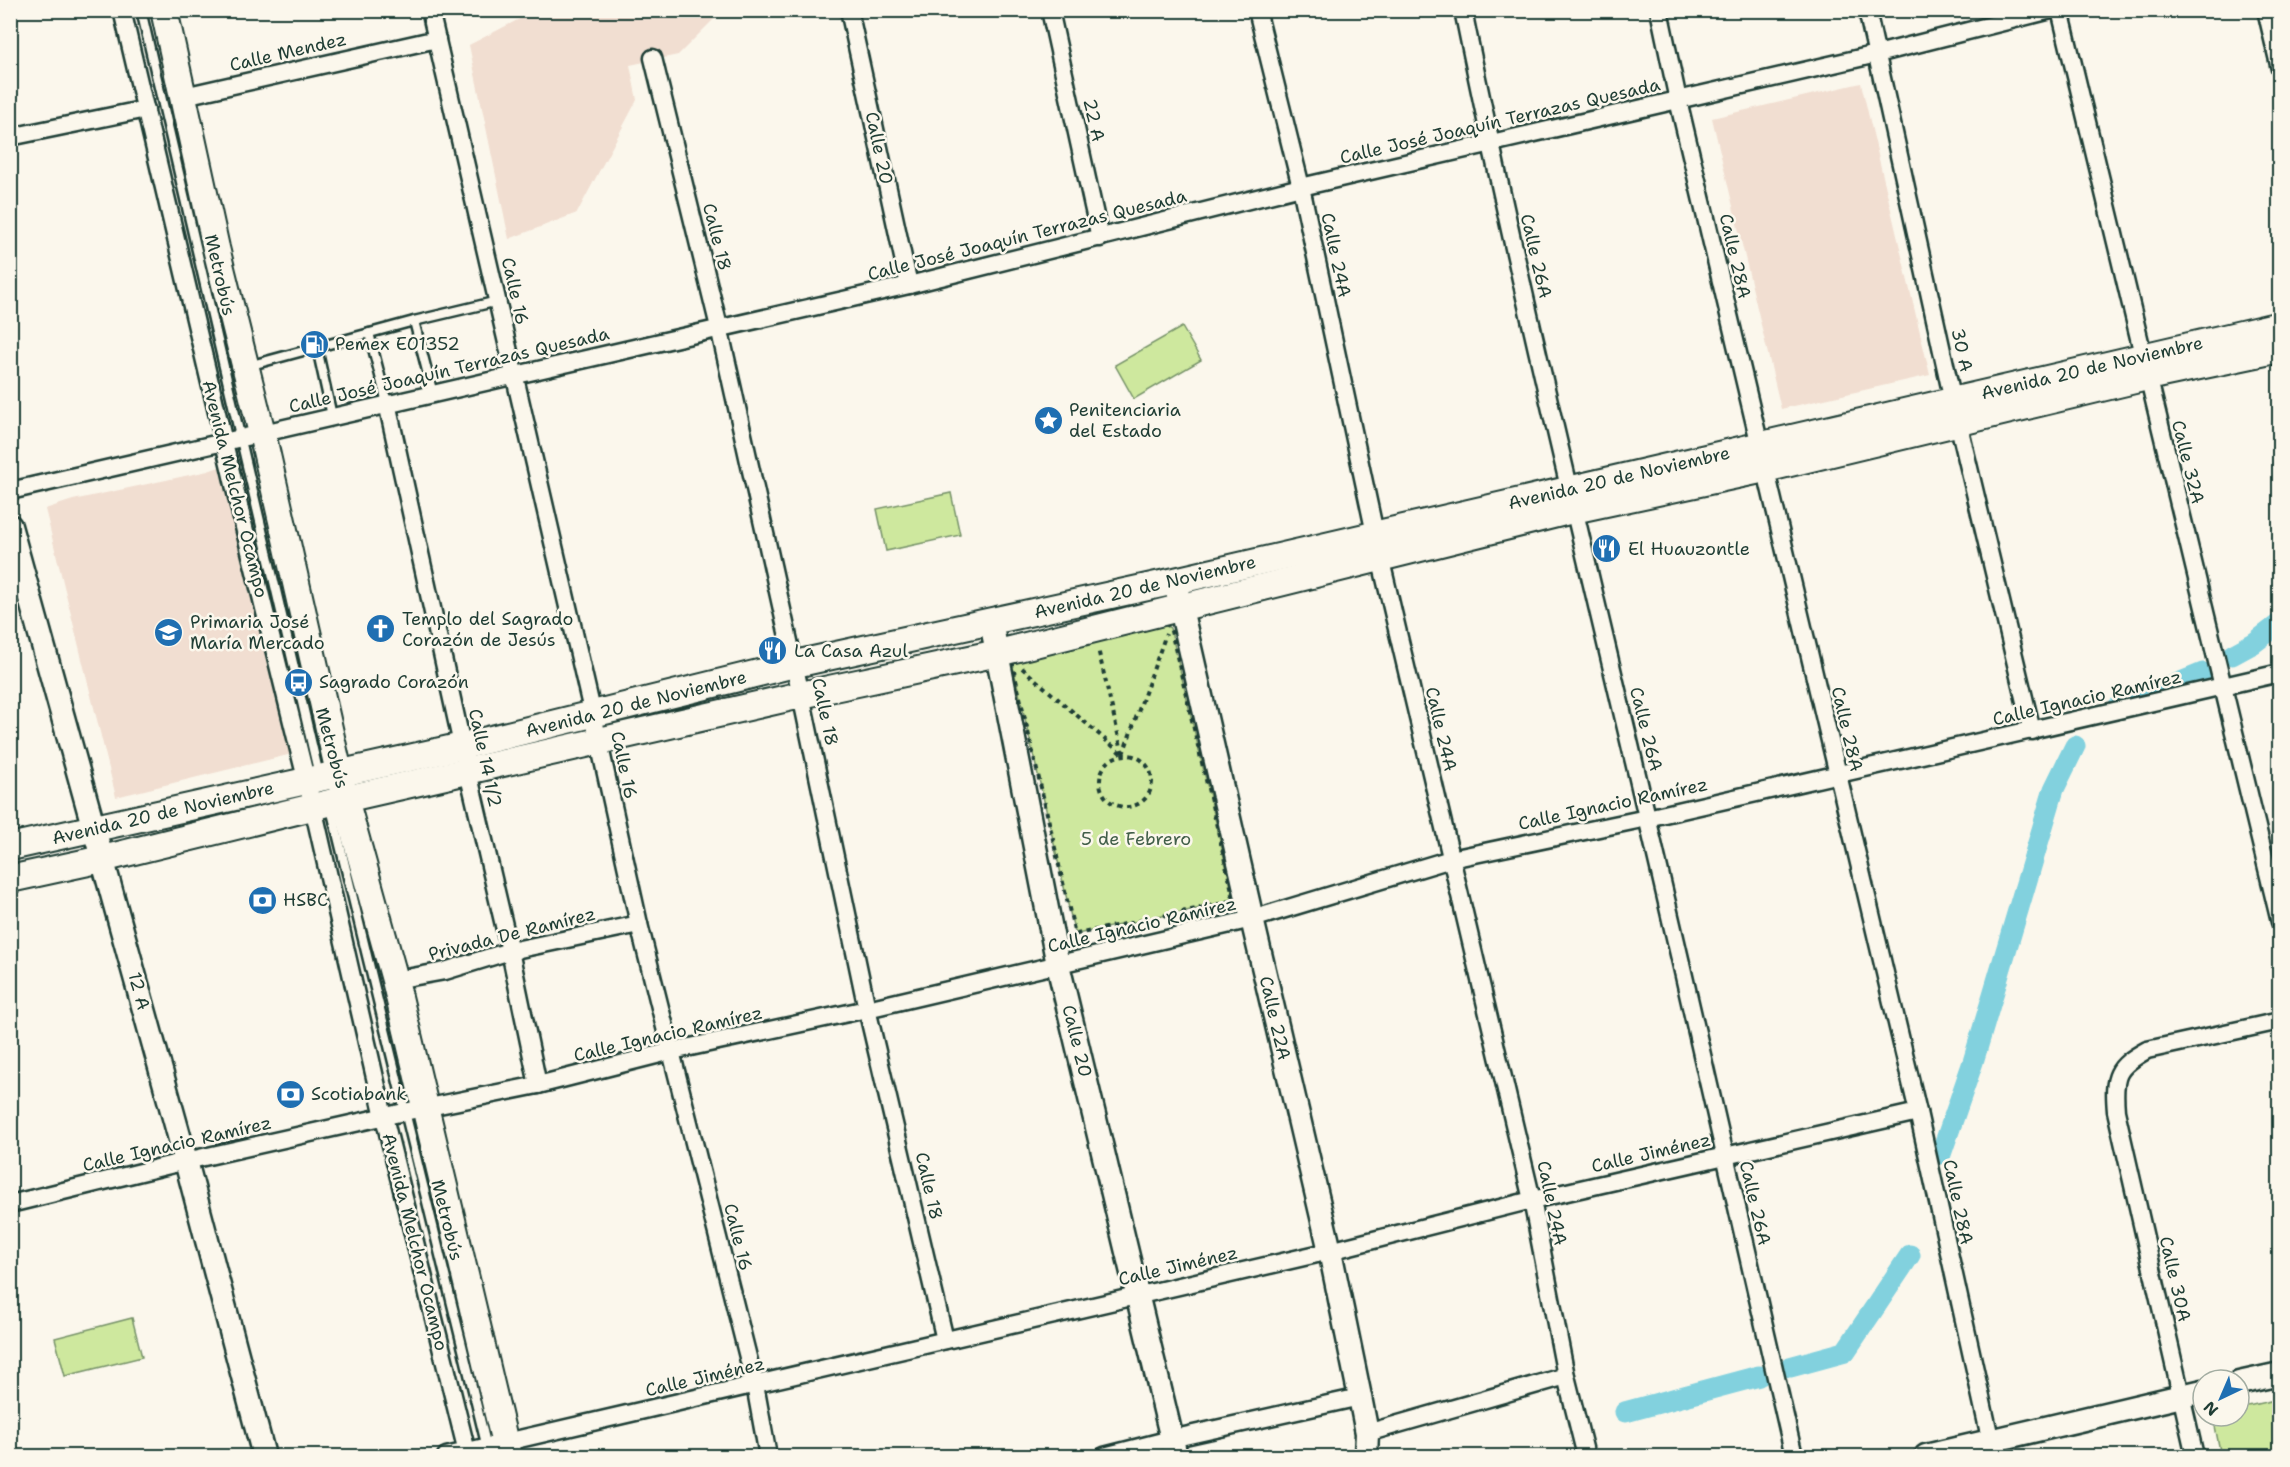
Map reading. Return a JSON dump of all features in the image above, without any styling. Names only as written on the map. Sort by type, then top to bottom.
[{"type":"main road","name":"Avenida Melchor Ocampo","points":[[164,10],[216,248],[245,366],[252,435],[325,791],[395,980],[415,1110],[498,1451]]},
{"type":"main road","name":"Avenida 20 de Noviembre","points":[[10,879],[102,859],[463,746],[795,664],[1175,580],[1378,545],[1762,458],[2144,367],[2280,325]]},
{"type":"main road","name":"Avenida 20 de Noviembre","points":[[2144,367],[2280,349]]},
{"type":"main road","name":"12 A","points":[[10,526],[186,1161],[264,1456]]},
{"type":"main road","name":"Avenida 20 de Noviembre","points":[[10,847],[95,828],[325,791],[468,772],[801,695],[1006,657],[1175,616],[1378,545]]},
{"type":"main road","name":"Calle 22A","points":[[1175,580],[1175,616],[1252,919],[1330,1251],[1367,1433],[1366,1456]]},
{"type":"main road","name":"Calle 20","points":[[992,622],[1006,657],[1058,965],[1139,1294],[1174,1448]]},
{"type":"main road","points":[[2251,1380],[2280,1374]]},
{"type":"main road","points":[[1926,1456],[1992,1449],[2191,1395]]},
{"type":"street","name":"Avenida Melchor Ocampo","points":[[122,10],[224,443],[325,791],[384,1117],[468,1454]]},
{"type":"street","name":"Calle 16","points":[[430,10],[639,924],[755,1385],[768,1456]]},
{"type":"street","name":"Calle 20","points":[[849,10],[909,285]]},
{"type":"street","name":"22 A","points":[[1050,10],[1100,238]]},
{"type":"street","name":"Calle 24A","points":[[1257,10],[1301,187],[1378,545],[1532,1200],[1566,1376],[1587,1456]]},
{"type":"street","name":"Calle 26A","points":[[1463,10],[1490,145],[1571,500],[1794,1456]]},
{"type":"street","name":"Calle 28A","points":[[1659,10],[1762,458],[1918,1112],[1992,1449]]},
{"type":"street","name":"30 A","points":[[1867,10],[1956,412],[2032,731]]},
{"type":"street","name":"Calle José Joaquín Terrazas Quesada","points":[[10,490],[909,285],[1301,187],[1877,54],[2051,10]]},
{"type":"street","name":"Calle 32A","points":[[2060,10],[2144,367],[2280,922]]},
{"type":"street","points":[[2266,10],[2280,69]]},
{"type":"street","name":"Calle Mendez","points":[[184,96],[437,39]]},
{"type":"street","name":"Calle 18","points":[[653,58],[719,327],[795,664],[867,1009],[945,1340]]},
{"type":"street","points":[[10,137],[146,108]]},
{"type":"street","name":"Calle 14 1/2","points":[[387,403],[538,1085]]},
{"type":"street","name":"Calle Ignacio Ramírez","points":[[10,1204],[186,1161],[538,1085],[672,1051],[867,1009],[1252,919],[1451,859],[1647,818],[2280,673]]},
{"type":"street","name":"Privada De Ramírez","points":[[395,980],[445,971],[510,951],[639,924]]},
{"type":"street","name":"Calle 30A","points":[[2191,1387],[2116,1111],[2114,1086],[2118,1074],[2129,1060],[2148,1050],[2280,1021]]},
{"type":"street","name":"Calle Jiménez","points":[[446,1456],[498,1451],[755,1385],[1330,1251],[1532,1200],[1918,1112]]},
{"type":"street","points":[[1367,1433],[1566,1376]]},
{"type":"street","points":[[1152,1456],[1360,1396]]},
{"type":"street","name":"Calle 30A","points":[[2194,1428],[2195,1456]]},
{"type":"street","points":[[1104,1456],[1174,1448]]},
{"type":"lane","name":"Metrobús","points":[[141,10],[252,435]]},
{"type":"lane","points":[[245,366],[498,301]]},
{"type":"lane","points":[[414,321],[433,394]]},
{"type":"lane","points":[[369,333],[387,403]]},
{"type":"lane","points":[[317,348],[332,416]]},
{"type":"lane","name":"Metrobús","points":[[325,791],[415,1110]]},
{"type":"path","points":[[1006,657],[1017,657],[1165,624],[1175,616]]},
{"type":"path","points":[[1006,657],[1013,667],[1074,930],[1077,934],[1224,903],[1231,900],[1233,895],[1175,616]]},
{"type":"path","points":[[1006,657],[1123,755],[1140,759],[1150,772],[1151,789],[1146,797],[1132,806],[1124,806],[1109,799],[1101,785],[1101,777],[1108,762],[1123,755],[1175,616]]},
{"type":"path","points":[[1096,640],[1123,755]]},
{"type":"shaded area","points":[[535,11],[722,11],[678,55],[630,65],[637,100],[577,213],[509,239],[469,45]]},
{"type":"shaded area","points":[[1861,83],[1930,375],[1781,409],[1712,118]]},
{"type":"shaded area","name":"Primaria José María Mercado","points":[[222,466],[292,754],[116,797],[45,509],[73,500]]},
{"type":"green space","points":[[1182,327],[1201,360],[1134,399],[1115,365]]},
{"type":"green space","points":[[951,493],[960,535],[886,551],[877,509]]},
{"type":"green space","name":"5 de Febrero","points":[[1165,624],[1171,631],[1233,895],[1231,900],[1224,903],[1077,934],[1074,930],[1013,661]]},
{"type":"green space","points":[[132,1318],[142,1357],[65,1376],[55,1338]]},
{"type":"green space","points":[[2279,1399],[2279,1456],[2221,1456],[2215,1428],[2251,1428],[2251,1405]]},
{"type":"waterway","points":[[2232,655],[2254,643],[2280,623]]},
{"type":"waterway","points":[[2117,708],[2203,673]]},
{"type":"waterway","points":[[1941,1154],[1973,1062],[2054,789],[2075,746]]},
{"type":"waterway","points":[[1790,1367],[1845,1352],[1910,1255]]},
{"type":"waterway","points":[[1625,1412],[1759,1376]]},
{"type":"place","name":"Pemex E01352","points":[[314,344]]},
{"type":"place","name":"Penitenciaria del Estado","points":[[1048,420]]},
{"type":"place","name":"El Huauzontle","points":[[1607,549]]},
{"type":"place","name":"Templo del Sagrado Corazón de Jesús","points":[[381,629]]},
{"type":"place","name":"Primaria José María Mercado","points":[[169,632]]},
{"type":"place","name":"La Casa Azul","points":[[773,651]]},
{"type":"place","name":"Sagrado Corazón","points":[[298,682]]},
{"type":"place","name":"HSBC","points":[[262,900]]},
{"type":"place","name":"Scotiabank","points":[[290,1094]]}]
